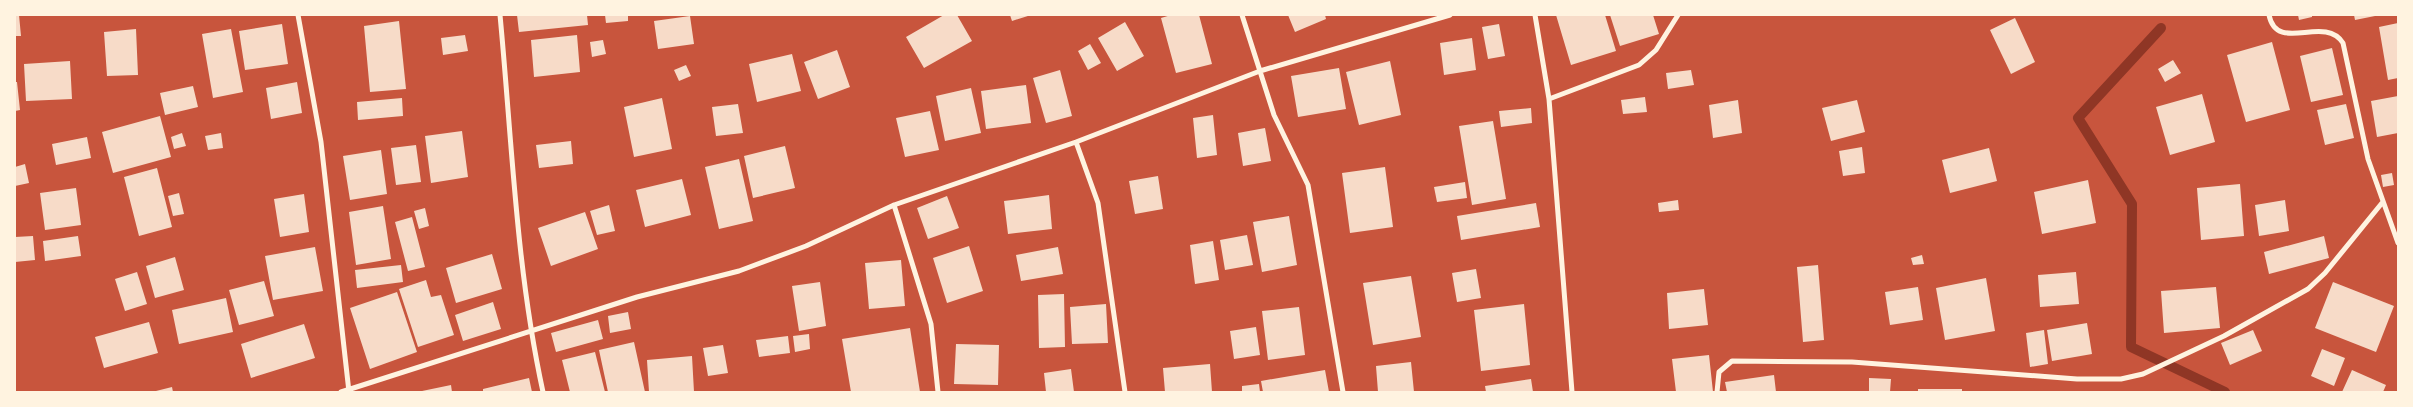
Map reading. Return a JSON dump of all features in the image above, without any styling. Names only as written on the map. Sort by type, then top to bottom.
[{"type":"street","points":[[298,15],[321,142],[349,390]]},
{"type":"street","points":[[500,15],[521,268],[530,332],[543,392]]},
{"type":"street","points":[[1242,15],[1274,115],[1308,185],[1343,392]]},
{"type":"street","points":[[341,392],[637,297],[739,271],[806,246],[894,205],[1076,142],[1260,71],[1450,15]]},
{"type":"street","points":[[1535,15],[1549,99],[1572,392]]},
{"type":"street","points":[[1549,99],[1639,65],[1656,50],[1678,15]]},
{"type":"street","points":[[2269,15],[2270,23],[2277,31],[2287,34],[2328,30],[2338,35],[2343,43],[2368,159],[2382,203],[2398,243]]},
{"type":"street","points":[[1076,142],[1098,203],[1125,392]]},
{"type":"street","points":[[1717,392],[1720,372],[1732,361],[1852,362],[2077,379],[2121,379],[2143,374],[2262,316],[2308,289],[2325,273],[2382,203]]},
{"type":"street","points":[[894,205],[931,324],[935,341],[938,392]]},
{"type":"building","points":[[15,15],[19,15],[21,36],[15,36]]},
{"type":"building","points":[[517,15],[587,15],[588,25],[519,32]]},
{"type":"building","points":[[605,15],[628,15],[628,21],[606,23]]},
{"type":"building","points":[[944,15],[957,15],[972,41],[924,68],[906,37]]},
{"type":"building","points":[[1010,15],[1031,15],[1012,21]]},
{"type":"building","points":[[1171,15],[1199,15],[1212,64],[1176,73],[1161,18]]},
{"type":"building","points":[[1288,15],[1325,15],[1326,19],[1295,32]]},
{"type":"building","points":[[1556,15],[1605,15],[1616,51],[1571,65]]},
{"type":"building","points":[[1610,15],[1653,15],[1659,34],[1620,46]]},
{"type":"building","points":[[2298,15],[2312,15],[2312,17],[2299,20]]},
{"type":"building","points":[[2354,15],[2374,15],[2375,16],[2355,20]]},
{"type":"building","points":[[690,16],[694,44],[658,49],[654,21]]},
{"type":"building","points":[[2015,18],[2035,62],[2011,74],[1990,30]]},
{"type":"building","points":[[399,21],[406,89],[370,92],[364,26]]},
{"type":"building","points":[[1125,22],[1144,56],[1117,71],[1098,38]]},
{"type":"building","points":[[2398,23],[2398,78],[2388,80],[2379,27]]},
{"type":"building","points":[[282,24],[288,64],[245,70],[239,31]]},
{"type":"building","points":[[1499,24],[1505,56],[1488,59],[1482,27]]},
{"type":"building","points":[[136,29],[138,75],[107,76],[104,32]]},
{"type":"building","points":[[231,29],[243,92],[213,98],[202,34]]},
{"type":"building","points":[[465,35],[468,51],[443,55],[441,38]]},
{"type":"building","points":[[577,35],[580,72],[534,77],[531,40]]},
{"type":"building","points":[[1472,38],[1476,70],[1444,75],[1440,43]]},
{"type":"building","points":[[603,40],[606,54],[592,57],[590,42]]},
{"type":"building","points":[[2272,42],[2290,110],[2246,122],[2227,55]]},
{"type":"building","points":[[1090,44],[1101,63],[1088,70],[1078,51]]},
{"type":"building","points":[[2332,48],[2343,95],[2311,102],[2300,56]]},
{"type":"building","points":[[837,50],[850,87],[818,99],[804,62]]},
{"type":"building","points":[[792,54],[801,91],[757,102],[749,64]]},
{"type":"building","points":[[2173,60],[2181,73],[2165,82],[2158,69]]},
{"type":"building","points":[[70,61],[72,99],[26,101],[24,64]]},
{"type":"building","points":[[1390,61],[1401,115],[1359,125],[1346,72]]},
{"type":"building","points":[[686,65],[691,76],[679,81],[674,70]]},
{"type":"building","points":[[1339,68],[1346,109],[1298,117],[1291,76]]},
{"type":"building","points":[[1060,70],[1072,116],[1046,123],[1033,78]]},
{"type":"building","points":[[1691,70],[1694,85],[1668,89],[1666,73]]},
{"type":"building","points":[[15,82],[17,82],[20,110],[15,111]]},
{"type":"building","points":[[297,82],[302,113],[271,119],[266,88]]},
{"type":"building","points":[[1026,85],[1031,123],[986,129],[981,91]]},
{"type":"building","points":[[193,86],[198,107],[165,115],[160,93]]},
{"type":"building","points":[[971,88],[981,133],[945,141],[936,96]]},
{"type":"building","points":[[2202,94],[2215,142],[2170,155],[2156,107]]},
{"type":"building","points":[[2398,96],[2398,133],[2377,137],[2371,101]]},
{"type":"building","points":[[1645,97],[1647,112],[1623,114],[1621,100]]},
{"type":"building","points":[[402,98],[403,116],[358,120],[357,102]]},
{"type":"building","points":[[662,98],[672,149],[634,157],[624,107]]},
{"type":"building","points":[[1738,100],[1742,133],[1713,138],[1709,105]]},
{"type":"building","points":[[1857,100],[1865,132],[1831,141],[1822,108]]},
{"type":"building","points":[[738,104],[743,133],[716,136],[712,107]]},
{"type":"building","points":[[2346,104],[2354,138],[2325,145],[2317,110]]},
{"type":"building","points":[[1531,108],[1532,123],[1501,127],[1499,111]]},
{"type":"building","points":[[930,111],[939,150],[905,157],[896,118]]},
{"type":"building","points":[[1213,115],[1217,155],[1197,158],[1193,118]]},
{"type":"building","points":[[160,116],[171,157],[113,173],[102,132]]},
{"type":"building","points":[[1493,121],[1506,199],[1472,205],[1459,126]]},
{"type":"building","points":[[1265,128],[1271,161],[1243,166],[1238,133]]},
{"type":"building","points":[[462,131],[468,177],[431,183],[425,136]]},
{"type":"building","points":[[182,133],[186,146],[174,149],[171,137]]},
{"type":"building","points":[[221,133],[223,148],[208,150],[205,136]]},
{"type":"building","points":[[87,137],[91,158],[56,165],[52,144]]},
{"type":"building","points":[[571,141],[573,164],[539,168],[536,145]]},
{"type":"building","points":[[416,145],[421,182],[396,185],[391,148]]},
{"type":"building","points":[[785,146],[795,188],[753,198],[744,156]]},
{"type":"building","points":[[1862,147],[1865,173],[1843,176],[1839,151]]},
{"type":"building","points":[[1989,148],[1997,181],[1950,193],[1942,160]]},
{"type":"building","points":[[381,150],[387,194],[350,200],[343,156]]},
{"type":"building","points":[[739,159],[753,221],[719,229],[705,167]]},
{"type":"building","points":[[25,164],[29,183],[15,186],[15,167]]},
{"type":"building","points":[[1385,167],[1393,227],[1350,233],[1342,173]]},
{"type":"building","points":[[157,168],[172,227],[139,236],[124,177]]},
{"type":"building","points":[[2392,173],[2394,185],[2383,187],[2381,175]]},
{"type":"building","points":[[1158,176],[1163,209],[1135,214],[1129,181]]},
{"type":"building","points":[[682,179],[691,215],[645,227],[636,190]]},
{"type":"building","points":[[2088,180],[2096,223],[2042,234],[2034,192]]},
{"type":"building","points":[[1465,182],[1467,198],[1437,202],[1434,187]]},
{"type":"building","points":[[2240,184],[2244,236],[2201,240],[2197,188]]},
{"type":"building","points":[[76,188],[81,225],[45,230],[40,193]]},
{"type":"building","points":[[179,193],[184,214],[173,216],[168,196]]},
{"type":"building","points":[[304,194],[309,232],[280,237],[274,199]]},
{"type":"building","points":[[1049,195],[1052,229],[1008,234],[1004,201]]},
{"type":"building","points":[[947,196],[959,228],[928,239],[917,208]]},
{"type":"building","points":[[1678,200],[1679,210],[1659,212],[1658,203]]},
{"type":"building","points":[[2285,200],[2289,231],[2259,236],[2255,205]]},
{"type":"building","points":[[1536,203],[1540,227],[1461,240],[1457,216]]},
{"type":"building","points":[[609,205],[615,231],[597,235],[590,211]]},
{"type":"building","points":[[383,206],[391,259],[356,265],[349,212]]},
{"type":"building","points":[[425,208],[429,226],[419,229],[414,211]]},
{"type":"building","points":[[585,212],[598,249],[551,266],[538,228]]},
{"type":"building","points":[[1289,216],[1297,265],[1262,272],[1253,222]]},
{"type":"building","points":[[412,217],[425,267],[408,271],[395,222]]},
{"type":"building","points":[[1247,235],[1253,265],[1225,270],[1220,240]]},
{"type":"building","points":[[33,236],[35,260],[15,262],[15,237]]},
{"type":"building","points":[[78,236],[81,256],[45,261],[43,241]]},
{"type":"building","points":[[2324,236],[2329,258],[2269,274],[2264,252]]},
{"type":"building","points":[[1213,241],[1219,280],[1195,284],[1190,245]]},
{"type":"building","points":[[969,246],[983,291],[947,303],[933,258]]},
{"type":"building","points":[[315,247],[323,291],[273,300],[265,256]]},
{"type":"building","points":[[1058,247],[1063,274],[1021,281],[1016,255]]},
{"type":"building","points":[[492,254],[502,289],[456,303],[446,268]]},
{"type":"building","points":[[1922,255],[1924,264],[1913,265],[1911,258]]},
{"type":"building","points":[[175,257],[184,290],[155,298],[146,266]]},
{"type":"building","points":[[901,260],[905,306],[869,309],[865,263]]},
{"type":"building","points":[[401,265],[403,282],[357,288],[355,270]]},
{"type":"building","points":[[1818,265],[1824,340],[1803,342],[1797,267]]},
{"type":"building","points":[[1476,269],[1481,298],[1457,302],[1452,273]]},
{"type":"building","points":[[137,272],[147,304],[125,311],[115,279]]},
{"type":"building","points":[[2076,272],[2079,304],[2040,307],[2038,275]]},
{"type":"building","points":[[1411,276],[1421,337],[1373,345],[1363,283]]},
{"type":"building","points":[[1986,278],[1995,331],[1945,340],[1936,288]]},
{"type":"building","points":[[426,280],[431,297],[441,295],[454,335],[418,347],[399,289]]},
{"type":"building","points":[[264,281],[274,316],[239,325],[229,290]]},
{"type":"building","points":[[820,282],[826,326],[799,331],[792,286]]},
{"type":"building","points":[[2333,282],[2394,306],[2376,352],[2315,328]]},
{"type":"building","points":[[1918,287],[1923,320],[1890,325],[1885,292]]},
{"type":"building","points":[[2216,287],[2220,328],[2164,333],[2161,291]]},
{"type":"building","points":[[1704,289],[1708,325],[1669,329],[1667,293]]},
{"type":"building","points":[[397,292],[417,352],[370,369],[350,308]]},
{"type":"building","points":[[1064,294],[1065,347],[1039,348],[1038,295]]},
{"type":"building","points":[[226,298],[233,332],[179,344],[172,310]]},
{"type":"building","points":[[493,302],[501,329],[463,341],[455,315]]},
{"type":"building","points":[[1106,304],[1108,343],[1072,344],[1070,307]]},
{"type":"building","points":[[1524,304],[1530,365],[1481,371],[1474,310]]},
{"type":"building","points":[[1299,307],[1305,355],[1268,360],[1262,311]]},
{"type":"building","points":[[628,312],[631,329],[610,333],[608,316]]},
{"type":"building","points":[[598,320],[603,339],[556,352],[551,333]]},
{"type":"building","points":[[149,322],[158,353],[104,368],[95,337]]},
{"type":"building","points":[[2087,323],[2092,354],[2052,361],[2047,330]]},
{"type":"building","points":[[304,324],[315,358],[251,378],[241,344]]},
{"type":"building","points":[[1256,327],[1260,355],[1234,359],[1230,331]]},
{"type":"building","points":[[910,328],[920,392],[851,392],[842,339]]},
{"type":"building","points":[[2044,330],[2048,364],[2030,367],[2026,333]]},
{"type":"building","points":[[2253,330],[2262,351],[2230,365],[2221,343]]},
{"type":"building","points":[[809,334],[810,349],[795,352],[793,336]]},
{"type":"building","points":[[788,336],[790,353],[759,357],[756,340]]},
{"type":"building","points":[[634,342],[645,392],[608,392],[599,350]]},
{"type":"building","points":[[956,344],[999,345],[998,385],[954,384]]},
{"type":"building","points":[[723,345],[728,373],[708,376],[703,348]]},
{"type":"building","points":[[2322,349],[2345,358],[2334,386],[2311,376]]},
{"type":"building","points":[[595,352],[605,392],[570,392],[562,360]]},
{"type":"building","points":[[1709,355],[1713,392],[1676,392],[1672,359]]},
{"type":"building","points":[[692,356],[694,392],[649,392],[647,360]]},
{"type":"building","points":[[1411,362],[1414,392],[1378,392],[1376,366]]},
{"type":"building","points":[[1210,364],[1212,392],[1165,392],[1163,368]]},
{"type":"building","points":[[1071,369],[1074,392],[1046,392],[1044,373]]},
{"type":"building","points":[[1325,370],[1329,392],[1263,392],[1261,381]]},
{"type":"building","points":[[2352,370],[2386,385],[2383,392],[2342,392]]},
{"type":"building","points":[[1774,375],[1776,392],[1727,392],[1725,382]]},
{"type":"building","points":[[529,378],[532,392],[483,392],[483,389]]},
{"type":"building","points":[[1869,378],[1891,379],[1890,392],[1869,392]]},
{"type":"building","points":[[1531,379],[1533,392],[1486,392],[1485,386]]},
{"type":"building","points":[[1259,384],[1260,392],[1242,392],[1242,386]]},
{"type":"building","points":[[451,385],[452,392],[422,392],[422,391]]},
{"type":"building","points":[[172,387],[173,392],[156,392],[156,391]]},
{"type":"building","points":[[1918,389],[1962,389],[1962,392],[1918,392]]},
{"type":"waterway","points":[[2161,28],[2078,118],[2132,204],[2131,347],[2225,392]]}]
